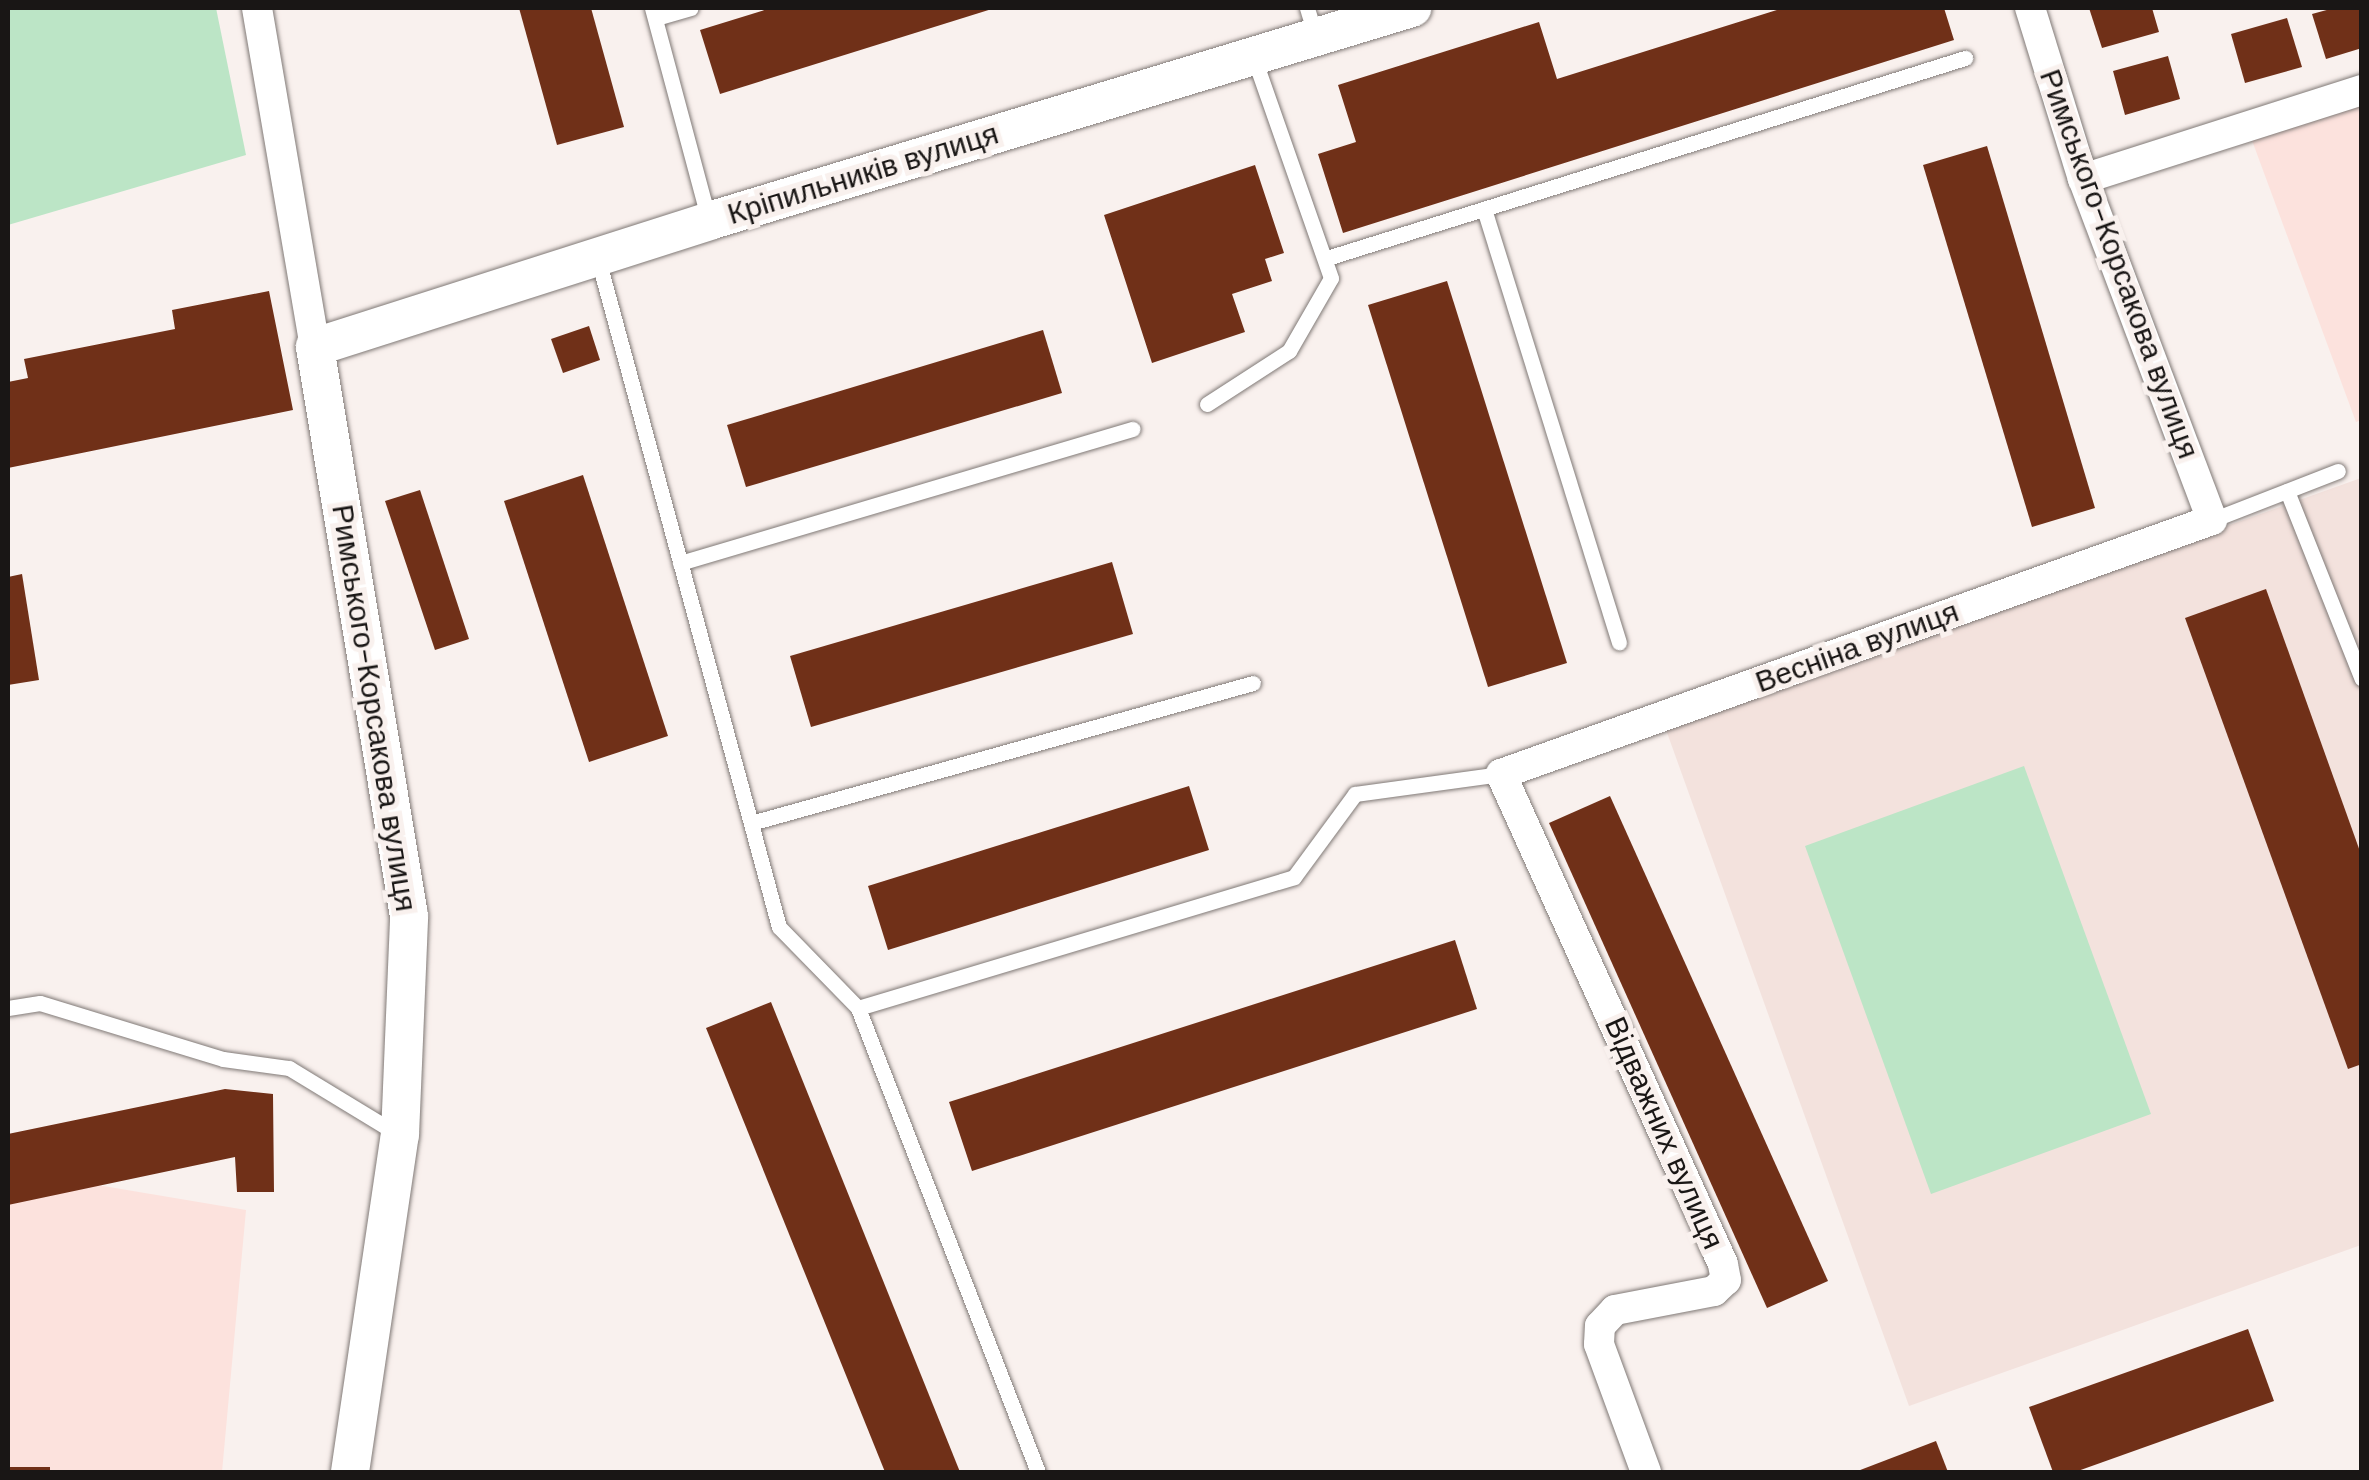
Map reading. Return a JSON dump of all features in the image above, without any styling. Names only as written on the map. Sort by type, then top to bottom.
[{"type":"street","name":"Римського-Корсакова вулиця","points":[[257,8],[409,916],[400,1135],[350,1472]]},
{"type":"street","name":"Кріпильників вулиця","points":[[315,348],[709,221],[1254,55],[1312,22],[1412,8]]},
{"type":"street","name":"Римського-Корсакова вулиця","points":[[2030,8],[2083,179],[2212,520]]},
{"type":"street","points":[[2083,179],[2362,90]]},
{"type":"street","name":"Весніна вулиця","points":[[1501,774],[2212,520]]},
{"type":"street","name":"Відважних вулиця","points":[[1501,774],[1723,1264],[1726,1280],[1714,1291],[1615,1310],[1600,1326],[1599,1344],[1646,1472]]},
{"type":"lane","points":[[692,8],[654,13],[709,221]]},
{"type":"lane","points":[[1207,404],[1288,351],[1331,278],[1328,258],[1254,55]]},
{"type":"lane","points":[[1328,258],[1966,58]]},
{"type":"lane","points":[[1484,209],[1619,642]]},
{"type":"lane","points":[[598,257],[779,928],[858,1008],[1038,1472]]},
{"type":"lane","points":[[680,562],[1134,428]]},
{"type":"lane","points":[[2212,520],[2338,471]]},
{"type":"lane","points":[[2287,491],[2362,679]]},
{"type":"lane","points":[[752,823],[1253,683]]},
{"type":"lane","points":[[858,1008],[1294,877],[1355,794],[1501,774]]},
{"type":"lane","points":[[8,1008],[40,1004],[223,1060],[289,1068],[400,1135]]},
{"type":"shaded area","points":[[2361,100],[2361,420],[2356,422],[2250,135]]},
{"type":"shaded area","points":[[2361,478],[2361,1245],[1909,1406],[1665,727]]},
{"type":"shaded area","points":[[8,1170],[246,1210],[222,1472],[8,1472]]},
{"type":"green space","points":[[8,8],[216,8],[246,155],[8,225]]},
{"type":"green space","points":[[2024,766],[2151,1114],[1931,1194],[1805,846]]},
{"type":"building","points":[[519,8],[591,8],[624,127],[557,145]]},
{"type":"building","points":[[771,8],[995,8],[720,94],[700,30]]},
{"type":"building","points":[[1783,8],[1944,8],[1954,40],[1343,233],[1318,154],[1356,142],[1338,85],[1539,22],[1557,79]]},
{"type":"building","points":[[2089,8],[2152,8],[2159,32],[2102,48]]},
{"type":"building","points":[[2334,8],[2362,8],[2362,48],[2326,59],[2312,14]]},
{"type":"building","points":[[2287,18],[2302,67],[2245,83],[2231,34]]},
{"type":"building","points":[[2168,56],[2180,99],[2125,115],[2113,71]]},
{"type":"building","points":[[1987,146],[2095,508],[2032,527],[1923,165]]},
{"type":"building","points":[[1255,165],[1284,253],[1265,259],[1272,281],[1232,294],[1245,332],[1152,363],[1104,215]]},
{"type":"building","points":[[1447,281],[1567,663],[1488,687],[1368,305]]},
{"type":"building","points":[[269,291],[293,410],[8,468],[8,382],[28,378],[24,359],[175,329],[172,310]]},
{"type":"building","points":[[589,326],[600,360],[563,373],[551,339]]},
{"type":"building","points":[[1043,330],[1062,393],[746,487],[727,425]]},
{"type":"building","points":[[583,475],[668,736],[589,762],[504,501]]},
{"type":"building","points":[[420,490],[469,639],[435,650],[385,501]]},
{"type":"building","points":[[1112,562],[1133,634],[811,727],[790,656]]},
{"type":"building","points":[[22,574],[39,680],[8,685],[8,577]]},
{"type":"building","points":[[2266,589],[2362,857],[2362,1064],[2348,1069],[2185,618]]},
{"type":"building","points":[[1189,786],[1209,850],[888,950],[868,886]]},
{"type":"building","points":[[1610,796],[1828,1281],[1767,1308],[1549,823]]},
{"type":"building","points":[[1455,940],[1477,1009],[972,1171],[949,1102]]},
{"type":"building","points":[[771,1002],[960,1472],[885,1472],[706,1028]]},
{"type":"building","points":[[225,1089],[273,1094],[274,1192],[237,1192],[235,1157],[8,1205],[8,1134]]},
{"type":"building","points":[[2248,1329],[2274,1401],[2075,1472],[2053,1472],[2029,1407]]},
{"type":"building","points":[[1936,1441],[1948,1472],[1855,1472]]},
{"type":"building","points":[[8,1467],[50,1467],[50,1472],[8,1472]]}]
